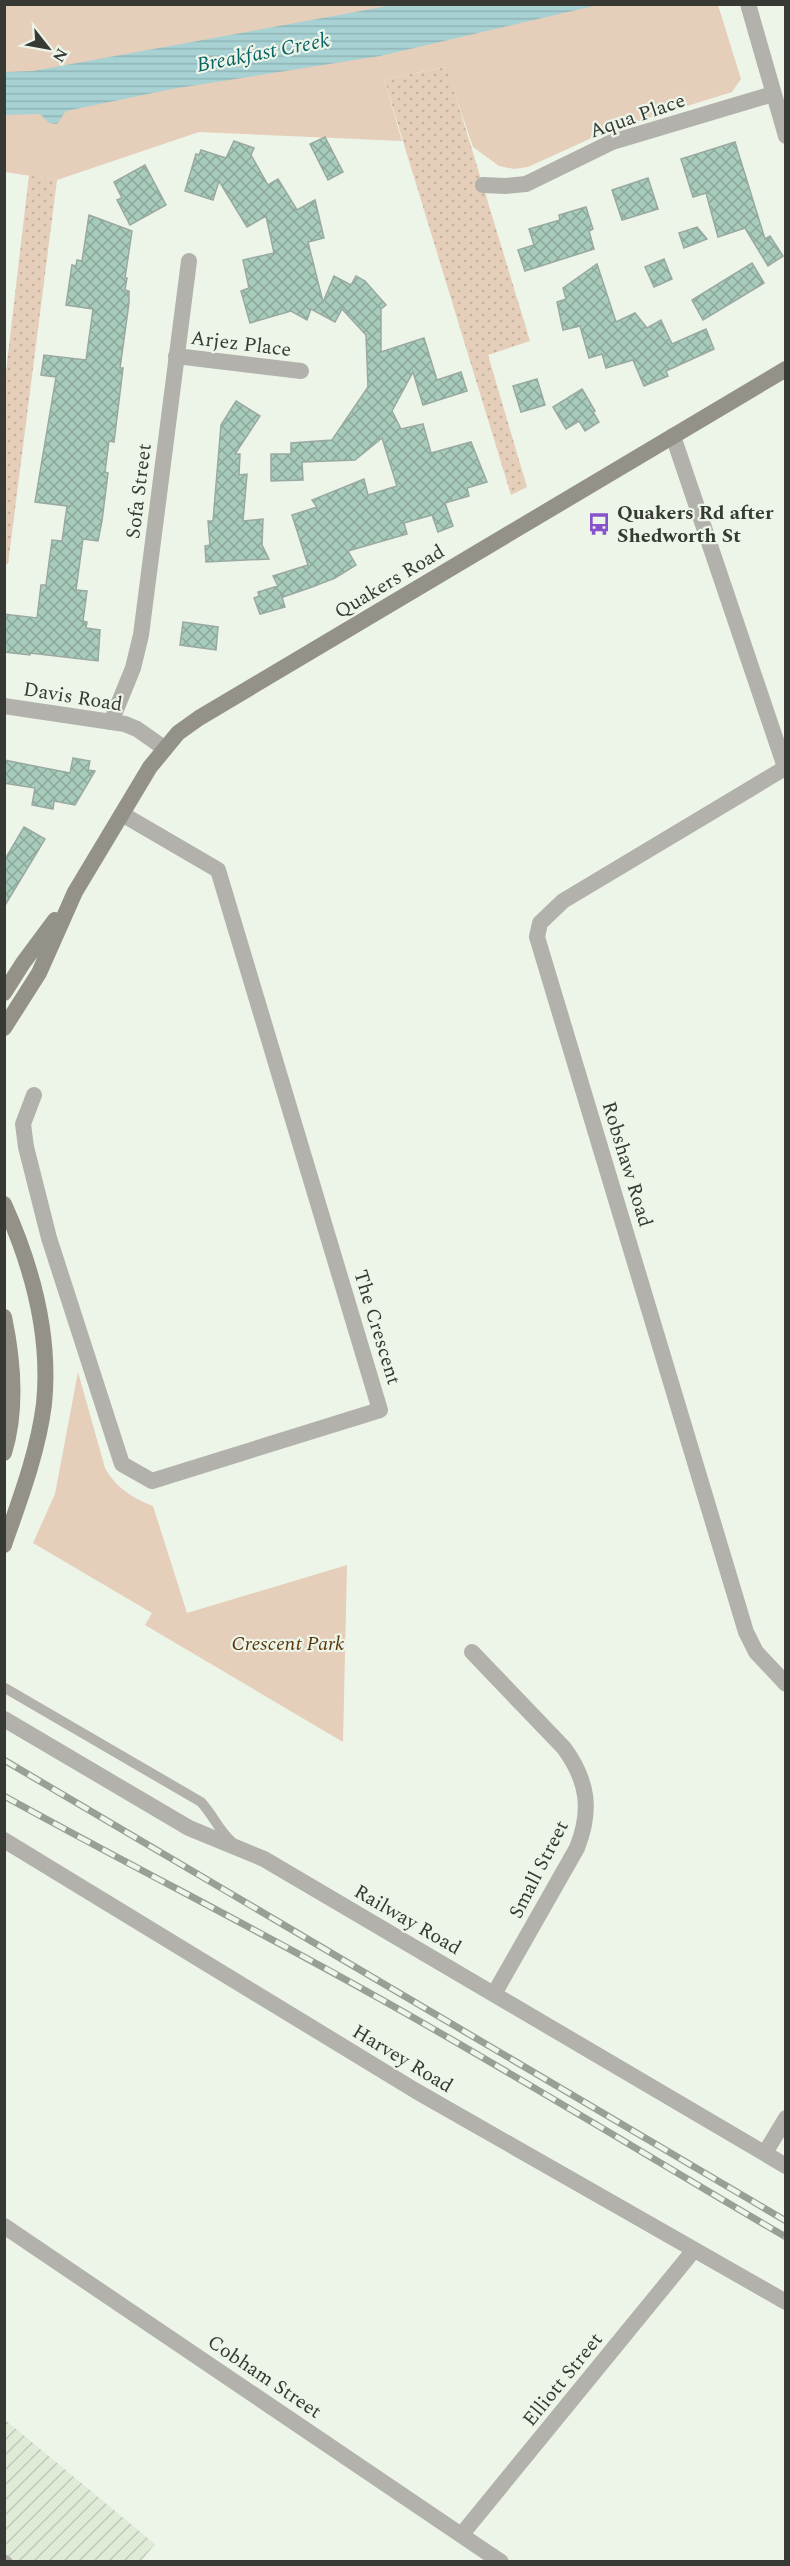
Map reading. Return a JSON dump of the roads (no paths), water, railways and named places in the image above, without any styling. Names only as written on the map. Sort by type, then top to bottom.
[{"type":"main road","name":"Quakers Road","points":[[4,993],[75,892],[164,748],[178,733],[199,718],[786,369]]},
{"type":"main road","name":"Quakers Road","points":[[4,1028],[39,973],[75,892]]},
{"type":"main road","points":[[4,1204],[21,1243],[35,1292],[45,1345],[42,1414],[32,1464],[4,1545]]},
{"type":"main road","points":[[4,1317],[12,1375],[9,1436],[4,1453]]},
{"type":"street","points":[[748,4],[786,136]]},
{"type":"street","name":"Aqua Place","points":[[483,185],[526,184],[612,142],[773,94]]},
{"type":"street","name":"Sofa Street","points":[[111,722],[133,668],[141,635],[189,261]]},
{"type":"street","name":"Arjez Place","points":[[176,356],[301,371]]},
{"type":"street","points":[[673,436],[785,769]]},
{"type":"street","name":"Davis Road","points":[[4,706],[111,722],[137,729],[164,748]]},
{"type":"street","name":"Robshaw Road","points":[[785,769],[563,902],[540,923],[537,937],[746,1632],[756,1652],[786,1684]]},
{"type":"street","name":"The Crescent","points":[[34,1095],[22,1124],[26,1147],[49,1238],[122,1464],[152,1481],[381,1410],[218,870],[122,814]]},
{"type":"street","name":"Small Street","points":[[472,1652],[575,1763],[585,1792],[587,1814],[585,1828],[577,1848],[494,1994]]},
{"type":"street","name":"Railway Road","points":[[4,1719],[189,1828],[264,1859],[786,2166]]},
{"type":"street","name":"Harvey Road","points":[[4,1840],[416,2091],[786,2302]]},
{"type":"street","points":[[765,2153],[786,2118]]},
{"type":"street","name":"Cobham Street","points":[[4,2226],[501,2562]]},
{"type":"street","name":"Elliott Street","points":[[462,2534],[694,2250]]},
{"type":"lane","points":[[5,1688],[201,1802],[213,1815],[218,1829],[238,1847]]},
{"type":"water","name":"Breakfast Creek","points":[[399,4],[598,5],[380,56],[172,89],[66,111],[57,124],[49,123],[40,114],[5,115],[5,72],[33,71]]},
{"type":"railway","points":[[4,1760],[786,2221]]},
{"type":"railway","points":[[4,1796],[407,2014],[786,2237]]},
{"type":"place","name":"Quakers Rd after Shedworth St","points":[[599,524]]},
{"type":"park label","name":"Crescent Park","points":[[288,1643]]}]
